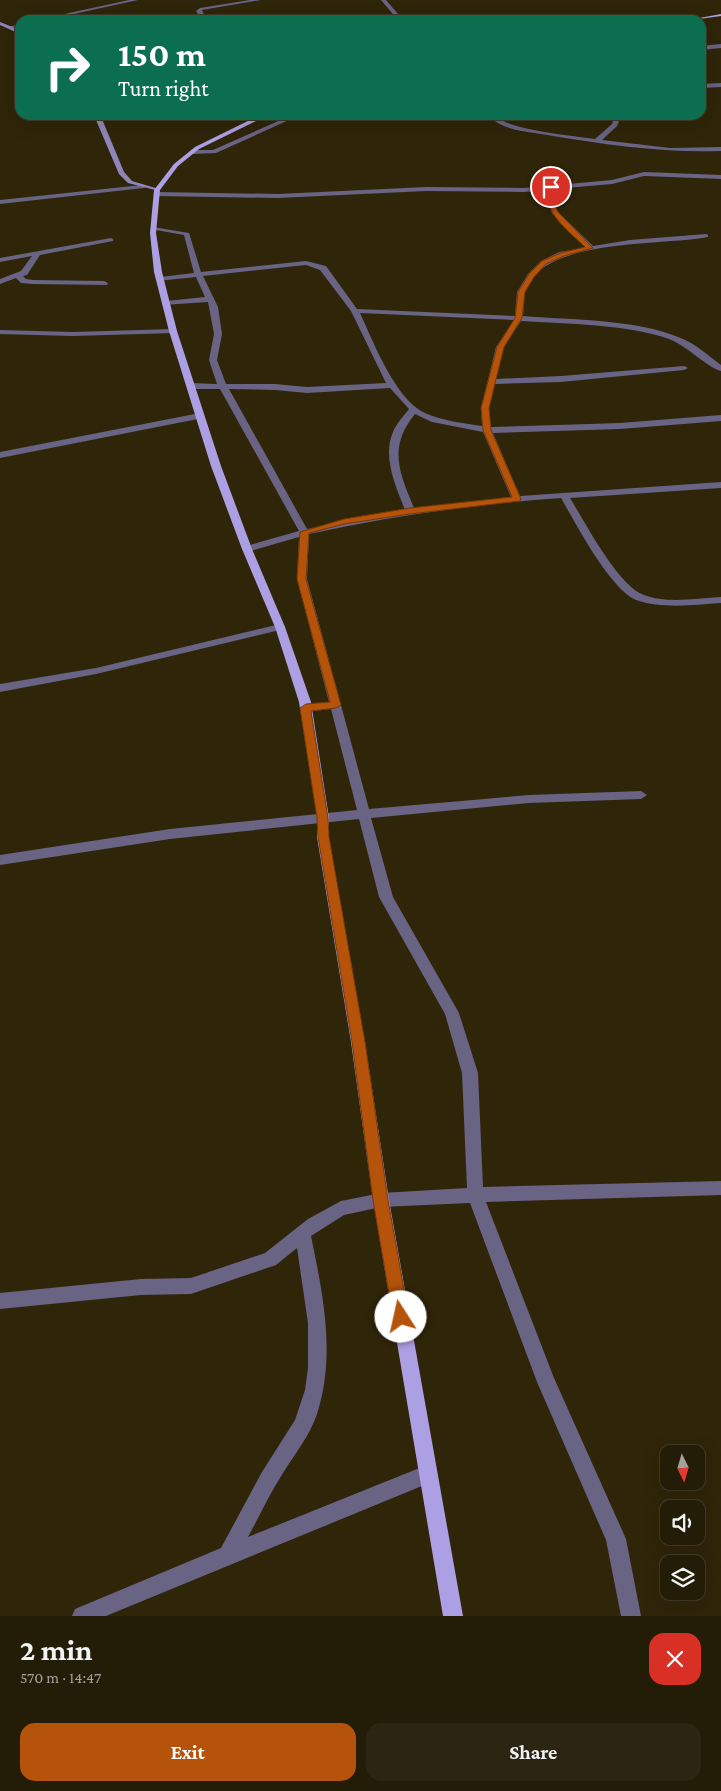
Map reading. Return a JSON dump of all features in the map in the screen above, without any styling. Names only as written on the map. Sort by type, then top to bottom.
[{"type":"main road","points":[[706,18],[721,15]]},
{"type":"main road","points":[[255,120],[192,152],[176,165],[157,192],[152,229],[166,303],[216,466],[280,627],[306,708],[323,818],[324,837],[358,1042],[381,1200],[453,1616]]},
{"type":"street","points":[[63,15],[136,0]]},
{"type":"street","points":[[201,15],[198,11],[200,9],[259,0]]},
{"type":"street","points":[[384,0],[397,15]]},
{"type":"street","points":[[0,23],[15,30]]},
{"type":"street","points":[[10,27],[15,26]]},
{"type":"street","points":[[706,48],[721,46]]},
{"type":"street","points":[[706,86],[721,85]]},
{"type":"street","points":[[99,120],[121,173],[130,182],[157,192],[278,196],[426,189],[524,190],[612,182],[644,174],[721,177]]},
{"type":"street","points":[[192,152],[214,152],[286,120]]},
{"type":"street","points":[[500,120],[507,126],[663,150],[721,149]]},
{"type":"street","points":[[597,141],[615,125],[615,120]]},
{"type":"street","points":[[0,202],[142,187]]},
{"type":"street","points":[[551,187],[551,204],[555,213],[590,248]]},
{"type":"street","points":[[152,229],[175,230],[187,234],[198,274],[214,307],[218,334],[213,360],[223,386],[304,532],[302,579],[386,897],[452,1013],[470,1073],[475,1194],[546,1382],[616,1539],[631,1616]]},
{"type":"street","points":[[517,499],[487,430],[485,408],[500,347],[519,318],[521,292],[531,276],[544,263],[562,254],[630,242],[706,236]]},
{"type":"street","points":[[0,260],[111,240]]},
{"type":"street","points":[[0,282],[6,278],[24,273],[38,253]]},
{"type":"street","points":[[160,279],[290,264],[316,265],[323,268],[355,311],[386,377],[414,409],[420,414],[435,420],[487,430],[574,429],[721,418]]},
{"type":"street","points":[[18,276],[24,281],[34,282],[104,283]]},
{"type":"street","points":[[166,303],[211,299]]},
{"type":"street","points":[[355,311],[430,312],[519,318],[596,325],[664,335],[684,344],[721,369]]},
{"type":"street","points":[[0,332],[72,334],[174,331]]},
{"type":"street","points":[[492,382],[560,379],[684,368]]},
{"type":"street","points":[[191,386],[275,387],[307,390],[392,385]]},
{"type":"street","points":[[410,511],[398,480],[394,458],[396,434],[414,409]]},
{"type":"street","points":[[0,455],[200,416]]},
{"type":"street","points":[[248,549],[344,522],[410,511],[517,499],[721,485]]},
{"type":"street","points":[[564,496],[616,576],[634,594],[666,603],[721,600]]},
{"type":"street","points":[[0,688],[96,671],[280,627]]},
{"type":"street","points":[[306,708],[336,705]]},
{"type":"street","points":[[0,860],[170,834],[323,818],[530,799],[641,795]]},
{"type":"street","points":[[0,1301],[140,1287],[191,1286],[270,1259],[314,1224],[341,1208],[381,1200],[475,1194],[721,1188]]},
{"type":"street","points":[[228,1555],[263,1489],[307,1415],[318,1374],[318,1332],[312,1278],[302,1233]]},
{"type":"street","points":[[82,1616],[427,1474]]},
{"type":"route","points":[[401,1317],[324,837],[323,818],[306,708],[336,705],[302,579],[304,532],[344,522],[410,511],[517,499],[487,430],[485,408],[500,347],[519,318],[521,292],[531,276],[544,263],[562,254],[590,248],[555,213],[551,204],[551,187]]}]
